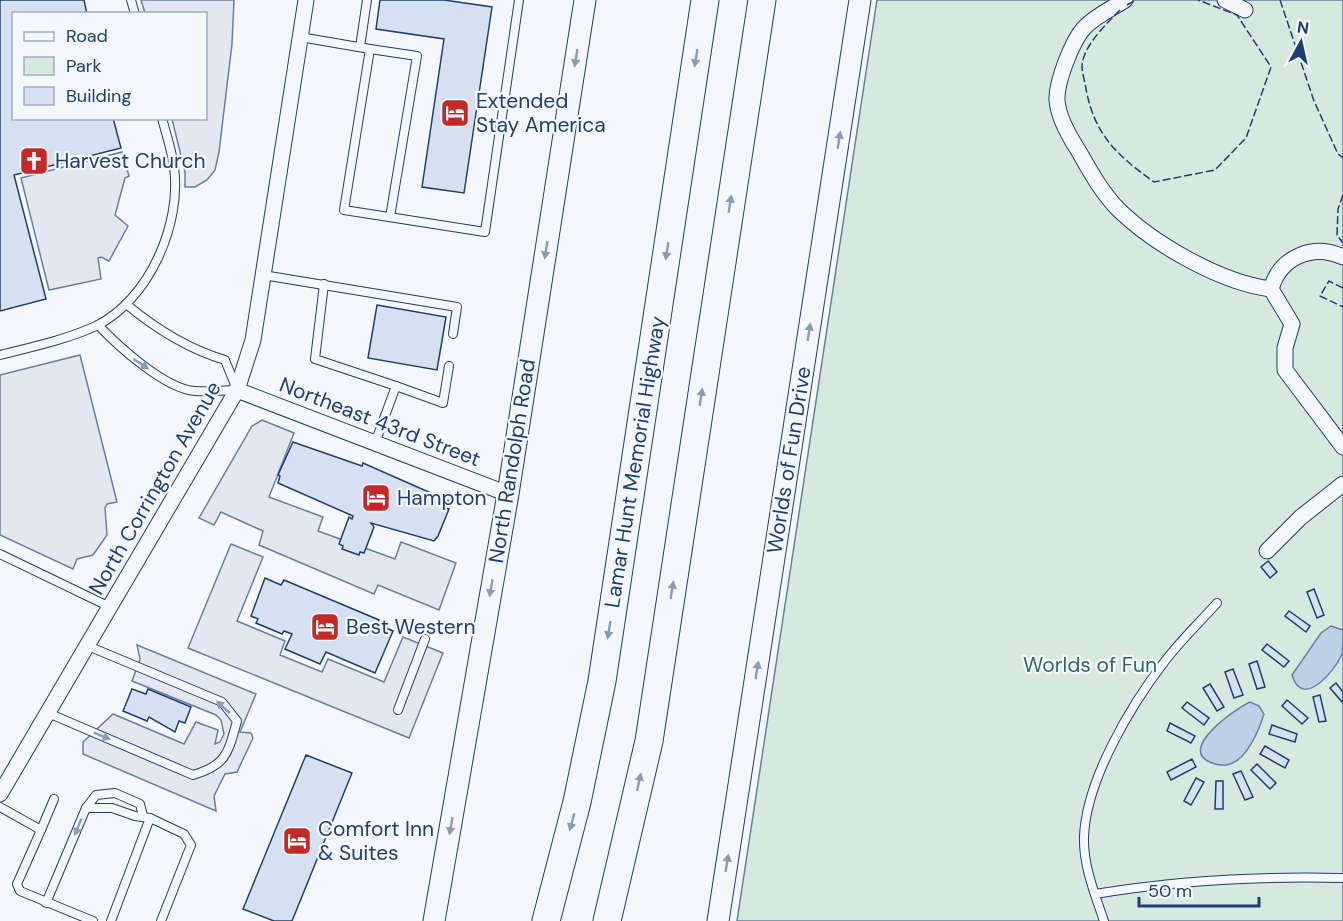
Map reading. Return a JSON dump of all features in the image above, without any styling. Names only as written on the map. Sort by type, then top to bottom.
[{"type":"highway","name":"Lamar Hunt Memorial Highway","points":[[546,921],[577,802],[602,681],[705,0]]},
{"type":"highway","points":[[607,921],[649,741],[762,0]]},
{"type":"main road","name":"North Randolph Road","points":[[434,921],[508,494],[585,0]]},
{"type":"main road","name":"Worlds of Fun Drive","points":[[718,921],[860,0]]},
{"type":"street","name":"North Corrington Avenue","points":[[0,794],[237,390],[253,340],[306,0]]},
{"type":"street","points":[[1125,0],[1095,18],[1082,30],[1066,65],[1057,100],[1066,130],[1096,181],[1119,210],[1160,241],[1210,271],[1254,287],[1271,289]]},
{"type":"street","points":[[1225,0],[1245,10]]},
{"type":"street","points":[[1343,257],[1318,249],[1297,257],[1275,274],[1271,289],[1292,324],[1285,348],[1285,370],[1343,447]]},
{"type":"street","name":"Northeast 43rd Street","points":[[237,390],[508,494]]},
{"type":"street","points":[[1267,551],[1300,517],[1343,484]]},
{"type":"lane","points":[[360,47],[367,0]]},
{"type":"lane","points":[[370,49],[344,210],[485,232],[519,0]]},
{"type":"lane","points":[[300,37],[417,56],[390,217]]},
{"type":"lane","points":[[0,355],[68,338],[98,325],[126,304],[146,282],[163,248],[172,209],[174,168],[162,120]]},
{"type":"lane","points":[[263,275],[457,307],[453,334]]},
{"type":"lane","points":[[324,284],[315,359],[442,403],[449,366]]},
{"type":"lane","points":[[98,325],[123,352],[175,384],[192,391],[237,390],[225,360],[204,354],[172,338],[126,304]]},
{"type":"lane","points":[[375,443],[396,386]]},
{"type":"lane","points":[[0,554],[110,608]]},
{"type":"lane","points":[[1104,921],[1095,894],[1084,840],[1085,819],[1107,758],[1136,703],[1166,660],[1217,603]]},
{"type":"lane","points":[[398,710],[425,639]]},
{"type":"lane","points":[[48,713],[193,775],[214,769],[229,749],[237,721],[222,702],[88,646]]},
{"type":"lane","points":[[46,903],[86,808],[96,795],[115,793],[140,804],[147,817],[111,921]]},
{"type":"lane","points":[[54,799],[17,884],[27,896],[93,921]]},
{"type":"lane","points":[[0,807],[41,830]]},
{"type":"lane","points":[[86,808],[112,808],[135,816],[147,817],[184,834],[191,845],[160,921]]},
{"type":"lane","points":[[1095,894],[1149,885],[1250,876],[1343,878]]},
{"type":"green space","name":"Worlds of Fun","points":[[877,0],[1343,0],[1343,921],[737,921]]},
{"type":"shaded area","points":[[141,0],[234,0],[232,44],[219,152],[215,170],[207,180],[195,187],[185,187],[185,172],[172,120],[207,120],[207,12],[145,12]]},
{"type":"shaded area","points":[[122,152],[129,176],[125,178],[115,215],[128,226],[109,261],[98,258],[101,279],[49,290],[21,178]]},
{"type":"shaded area","points":[[80,355],[117,502],[107,504],[105,508],[107,535],[93,555],[77,559],[73,569],[0,535],[0,375]]},
{"type":"shaded area","points":[[262,420],[294,433],[269,497],[323,517],[318,531],[395,559],[401,542],[456,563],[439,610],[378,585],[374,594],[259,545],[263,531],[221,512],[214,525],[199,518],[252,426]]},
{"type":"shaded area","points":[[231,544],[263,557],[237,621],[285,641],[280,655],[322,672],[328,659],[384,682],[403,637],[443,653],[409,738],[188,648]]},
{"type":"shaded area","points":[[137,645],[256,694],[240,732],[251,733],[253,738],[237,772],[225,774],[214,796],[216,811],[83,754],[83,742],[113,714],[184,744],[196,722],[218,730],[215,744],[220,742],[224,734],[221,720],[216,715],[132,681],[140,659]]},
{"type":"water","points":[[1331,626],[1343,630],[1342,654],[1326,677],[1318,684],[1303,689],[1297,685],[1292,675],[1321,633]]},
{"type":"water","points":[[1250,702],[1259,706],[1264,714],[1256,736],[1242,756],[1230,764],[1223,765],[1212,763],[1202,757],[1200,749],[1212,730],[1233,712]]},
{"type":"building","name":"Harvest Church","points":[[0,0],[84,0],[87,12],[12,12],[12,120],[114,120],[121,148],[14,175],[46,299],[0,311]]},
{"type":"building","name":"Extended Stay America","points":[[380,0],[444,0],[492,7],[464,193],[422,187],[444,39],[376,29]]},
{"type":"building","points":[[377,305],[446,317],[437,370],[368,358]]},
{"type":"building","name":"Hampton","points":[[293,442],[362,466],[363,463],[449,501],[446,508],[449,509],[438,536],[434,541],[371,523],[374,527],[364,553],[360,552],[359,555],[342,549],[343,546],[339,544],[349,517],[352,519],[353,516],[278,483],[280,476],[278,475]]},
{"type":"building","points":[[1268,561],[1277,572],[1270,578],[1261,567]]},
{"type":"building","name":"Best Western","points":[[265,578],[281,585],[284,580],[379,620],[377,624],[393,631],[375,673],[326,652],[320,664],[285,649],[292,634],[284,631],[282,634],[256,623],[258,619],[251,616]]},
{"type":"building","points":[[1314,589],[1324,615],[1317,618],[1307,592]]},
{"type":"building","points":[[1289,611],[1310,626],[1306,632],[1285,616]]},
{"type":"building","points":[[1267,644],[1289,661],[1284,667],[1262,650]]},
{"type":"building","points":[[1257,661],[1265,687],[1257,689],[1249,664]]},
{"type":"building","points":[[1233,669],[1243,695],[1234,698],[1225,672]]},
{"type":"building","points":[[1336,683],[1343,692],[1343,703],[1330,688]]},
{"type":"building","points":[[1210,684],[1224,707],[1217,711],[1203,688]]},
{"type":"building","points":[[132,689],[146,694],[148,689],[191,707],[185,723],[179,721],[175,732],[149,717],[147,721],[123,711]]},
{"type":"building","points":[[1320,695],[1326,721],[1319,722],[1313,697]]},
{"type":"building","points":[[1287,700],[1308,718],[1302,724],[1282,706]]},
{"type":"building","points":[[1187,702],[1209,718],[1204,725],[1182,708]]},
{"type":"building","points":[[1170,723],[1195,736],[1191,743],[1167,731]]},
{"type":"building","points":[[1272,725],[1297,734],[1295,742],[1269,734]]},
{"type":"building","points":[[1265,746],[1289,760],[1285,768],[1260,754]]},
{"type":"building","name":"Comfort Inn & Suites","points":[[306,755],[352,773],[292,921],[274,921],[243,909]]},
{"type":"building","points":[[1192,759],[1196,767],[1171,780],[1167,772]]},
{"type":"building","points":[[1257,764],[1276,783],[1270,789],[1251,770]]},
{"type":"building","points":[[1241,771],[1253,797],[1245,800],[1233,774]]},
{"type":"building","points":[[1196,778],[1204,782],[1191,805],[1184,801]]},
{"type":"building","points":[[1216,781],[1223,781],[1223,809],[1215,809]]},
{"type":"fence","points":[[1127,5],[1136,0]]},
{"type":"fence","points":[[1120,10],[1091,43],[1083,58],[1083,75],[1090,105],[1102,132],[1129,163],[1154,182],[1215,170],[1246,138],[1271,67],[1237,15],[1198,0]]},
{"type":"fence","points":[[1280,0],[1314,101],[1338,154],[1343,158]]},
{"type":"fence","points":[[1343,195],[1338,209],[1337,235],[1343,243]]},
{"type":"fence","points":[[1343,288],[1329,281],[1320,296],[1343,307]]},
{"type":"place","name":"Extended Stay America","points":[[455,113]]},
{"type":"place","name":"Harvest Church","points":[[34,161]]},
{"type":"place","name":"Hampton","points":[[376,498]]},
{"type":"place","name":"Best Western","points":[[325,627]]},
{"type":"place","name":"Comfort Inn & Suites","points":[[297,841]]}]
